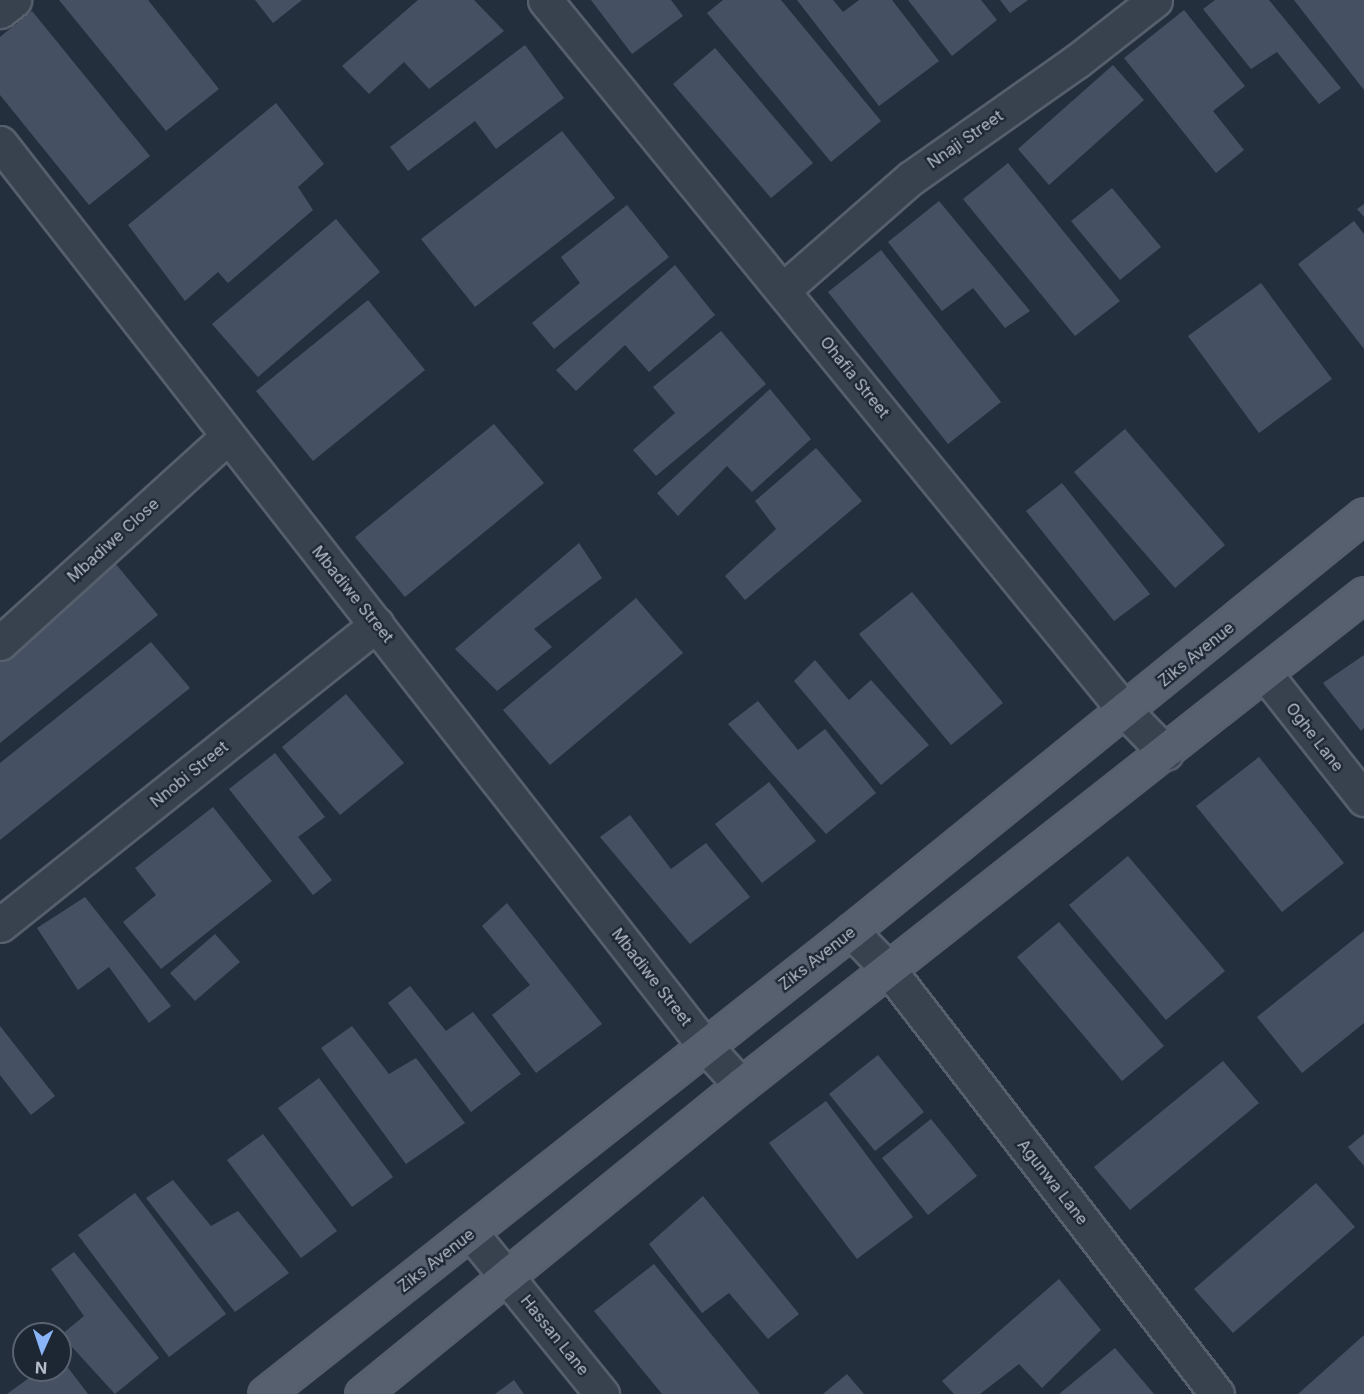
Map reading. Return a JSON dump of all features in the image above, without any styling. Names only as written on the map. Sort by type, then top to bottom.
[{"type":"main road","name":"Ziks Avenue","points":[[265,1394],[1126,712],[1364,515]]},
{"type":"main road","points":[[362,1394],[741,1084],[1266,675],[1364,594]]},
{"type":"street","points":[[0,11],[14,0]]},
{"type":"street","name":"Ohafia Street","points":[[545,0],[784,289],[1126,712],[1166,753]]},
{"type":"street","name":"Nnaji Street","points":[[784,289],[911,178],[1077,61],[1155,0]]},
{"type":"street","name":"Mbadiwe Street","points":[[0,143],[227,437],[377,624],[704,1045],[741,1084]]},
{"type":"street","name":"Mbadiwe Close","points":[[0,643],[227,437]]},
{"type":"street","name":"Nnobi Street","points":[[0,925],[377,624]]},
{"type":"street","name":"Oghe Lane","points":[[1266,675],[1364,799]]},
{"type":"street","name":"Agunwa Lane","points":[[851,931],[889,970],[1216,1394]]},
{"type":"street","name":"Hassan Lane","points":[[471,1233],[602,1394]]},
{"type":"building","points":[[59,0],[148,0],[219,89],[166,131]]},
{"type":"building","points":[[255,0],[302,0],[273,23]]},
{"type":"building","points":[[418,0],[474,0],[504,31],[429,89],[404,62],[369,94],[342,66]]},
{"type":"building","points":[[591,0],[671,0],[683,16],[632,54]]},
{"type":"building","points":[[723,0],[781,0],[881,121],[831,162],[707,13]]},
{"type":"building","points":[[797,0],[833,0],[843,12],[859,0],[892,0],[939,61],[879,106]]},
{"type":"building","points":[[908,0],[981,0],[997,20],[952,56]]},
{"type":"building","points":[[1000,0],[1028,0],[1010,13]]},
{"type":"building","points":[[1215,0],[1269,0],[1341,88],[1319,104],[1277,52],[1251,69],[1203,9]]},
{"type":"building","points":[[1294,0],[1364,0],[1364,90]]},
{"type":"building","points":[[1184,10],[1245,86],[1213,111],[1244,150],[1216,173],[1124,58]]},
{"type":"building","points":[[32,11],[150,156],[89,205],[0,95],[0,37]]},
{"type":"building","points":[[525,45],[564,98],[496,149],[475,121],[408,171],[390,147]]},
{"type":"building","points":[[715,48],[813,163],[771,198],[673,84]]},
{"type":"building","points":[[1113,65],[1144,100],[1049,185],[1018,149]]},
{"type":"building","points":[[276,103],[324,164],[298,187],[313,210],[228,283],[218,272],[185,301],[128,225]]},
{"type":"building","points":[[562,131],[615,198],[475,307],[421,239]]},
{"type":"building","points":[[1008,163],[1120,301],[1075,336],[963,199]]},
{"type":"building","points":[[1112,188],[1161,247],[1120,280],[1071,221]]},
{"type":"building","points":[[939,201],[1030,311],[1005,328],[973,288],[942,311],[888,242]]},
{"type":"building","points":[[1364,204],[1364,217],[1357,209]]},
{"type":"building","points":[[627,205],[669,257],[554,349],[532,323],[580,283],[561,257]]},
{"type":"building","points":[[336,219],[380,272],[258,377],[212,324]]},
{"type":"building","points":[[1354,221],[1364,234],[1364,349],[1298,264]]},
{"type":"building","points":[[881,250],[1001,402],[948,444],[828,292]]},
{"type":"building","points":[[675,265],[715,315],[649,372],[625,345],[576,391],[556,370]]},
{"type":"building","points":[[1261,283],[1332,379],[1259,433],[1188,336]]},
{"type":"building","points":[[368,300],[425,370],[313,461],[256,391]]},
{"type":"building","points":[[721,331],[766,384],[656,476],[633,450],[675,413],[653,387]]},
{"type":"building","points":[[770,389],[811,439],[752,492],[727,466],[678,516],[657,493]]},
{"type":"building","points":[[494,424],[544,483],[405,597],[355,537]]},
{"type":"building","points":[[1125,429],[1225,545],[1175,588],[1074,472]]},
{"type":"building","points":[[816,448],[862,501],[745,600],[725,576],[776,529],[755,501]]},
{"type":"building","points":[[1062,483],[1150,594],[1114,621],[1026,511]]},
{"type":"building","points":[[579,543],[602,578],[534,629],[552,647],[497,691],[455,649]]},
{"type":"building","points":[[115,563],[158,615],[0,743],[0,656]]},
{"type":"building","points":[[912,592],[1003,703],[951,745],[859,634]]},
{"type":"building","points":[[636,598],[683,653],[550,765],[503,710]]},
{"type":"building","points":[[151,642],[190,688],[0,840],[0,763]]},
{"type":"building","points":[[1364,655],[1364,728],[1361,731],[1323,683]]},
{"type":"building","points":[[815,660],[849,700],[871,680],[929,745],[881,785],[794,681]]},
{"type":"building","points":[[346,694],[404,763],[340,815],[282,747]]},
{"type":"building","points":[[758,701],[798,750],[825,729],[876,793],[826,834],[728,724]]},
{"type":"building","points":[[275,753],[325,817],[298,837],[332,880],[313,895],[229,789]]},
{"type":"building","points":[[1259,757],[1344,863],[1282,912],[1196,806]]},
{"type":"building","points":[[769,782],[816,841],[762,883],[715,824]]},
{"type":"building","points":[[213,807],[272,881],[161,969],[123,922],[156,895],[135,868]]},
{"type":"building","points":[[630,815],[671,869],[706,843],[750,897],[690,944],[600,837]]},
{"type":"building","points":[[1128,856],[1225,971],[1166,1020],[1069,905]]},
{"type":"building","points":[[85,897],[171,1006],[149,1023],[109,967],[78,990],[37,928]]},
{"type":"building","points":[[507,903],[602,1024],[536,1073],[492,1015],[530,985],[482,926]]},
{"type":"building","points":[[1059,922],[1164,1046],[1122,1081],[1017,957]]},
{"type":"building","points":[[1364,931],[1364,1023],[1302,1073],[1257,1017]]},
{"type":"building","points":[[215,934],[240,962],[195,1001],[170,973]]},
{"type":"building","points":[[410,986],[446,1031],[473,1012],[521,1074],[471,1112],[388,1003]]},
{"type":"building","points":[[0,1026],[55,1096],[31,1115],[0,1075]]},
{"type":"building","points":[[352,1026],[389,1074],[416,1058],[465,1123],[406,1164],[321,1048]]},
{"type":"building","points":[[878,1055],[924,1112],[875,1151],[829,1094]]},
{"type":"building","points":[[1223,1061],[1259,1103],[1130,1210],[1094,1167]]},
{"type":"building","points":[[319,1078],[393,1177],[352,1207],[278,1108]]},
{"type":"building","points":[[826,1101],[913,1217],[857,1259],[769,1143]]},
{"type":"building","points":[[931,1119],[977,1176],[928,1215],[882,1158]]},
{"type":"building","points":[[263,1134],[337,1231],[301,1258],[227,1160]]},
{"type":"building","points":[[1364,1134],[1364,1166],[1348,1147]]},
{"type":"building","points":[[173,1180],[211,1226],[238,1211],[289,1273],[235,1312],[146,1198]]},
{"type":"building","points":[[1316,1183],[1355,1227],[1233,1333],[1194,1289]]},
{"type":"building","points":[[135,1193],[226,1314],[169,1357],[78,1235]]},
{"type":"building","points":[[703,1196],[799,1314],[768,1339],[729,1293],[702,1313],[649,1244]]},
{"type":"building","points":[[74,1252],[159,1358],[115,1394],[72,1347],[72,1326],[84,1316],[51,1269]]},
{"type":"building","points":[[654,1264],[760,1394],[662,1394],[594,1311]]},
{"type":"building","points":[[1059,1279],[1101,1330],[1042,1388],[1019,1364],[980,1394],[954,1394],[942,1381]]},
{"type":"building","points":[[1364,1335],[1364,1394],[1298,1394]]},
{"type":"building","points":[[1115,1348],[1154,1394],[1059,1394]]},
{"type":"building","points":[[72,1373],[88,1394],[7,1394],[24,1382],[72,1382]]},
{"type":"building","points":[[847,1374],[864,1394],[823,1394]]},
{"type":"building","points":[[514,1380],[524,1394],[495,1394]]}]
